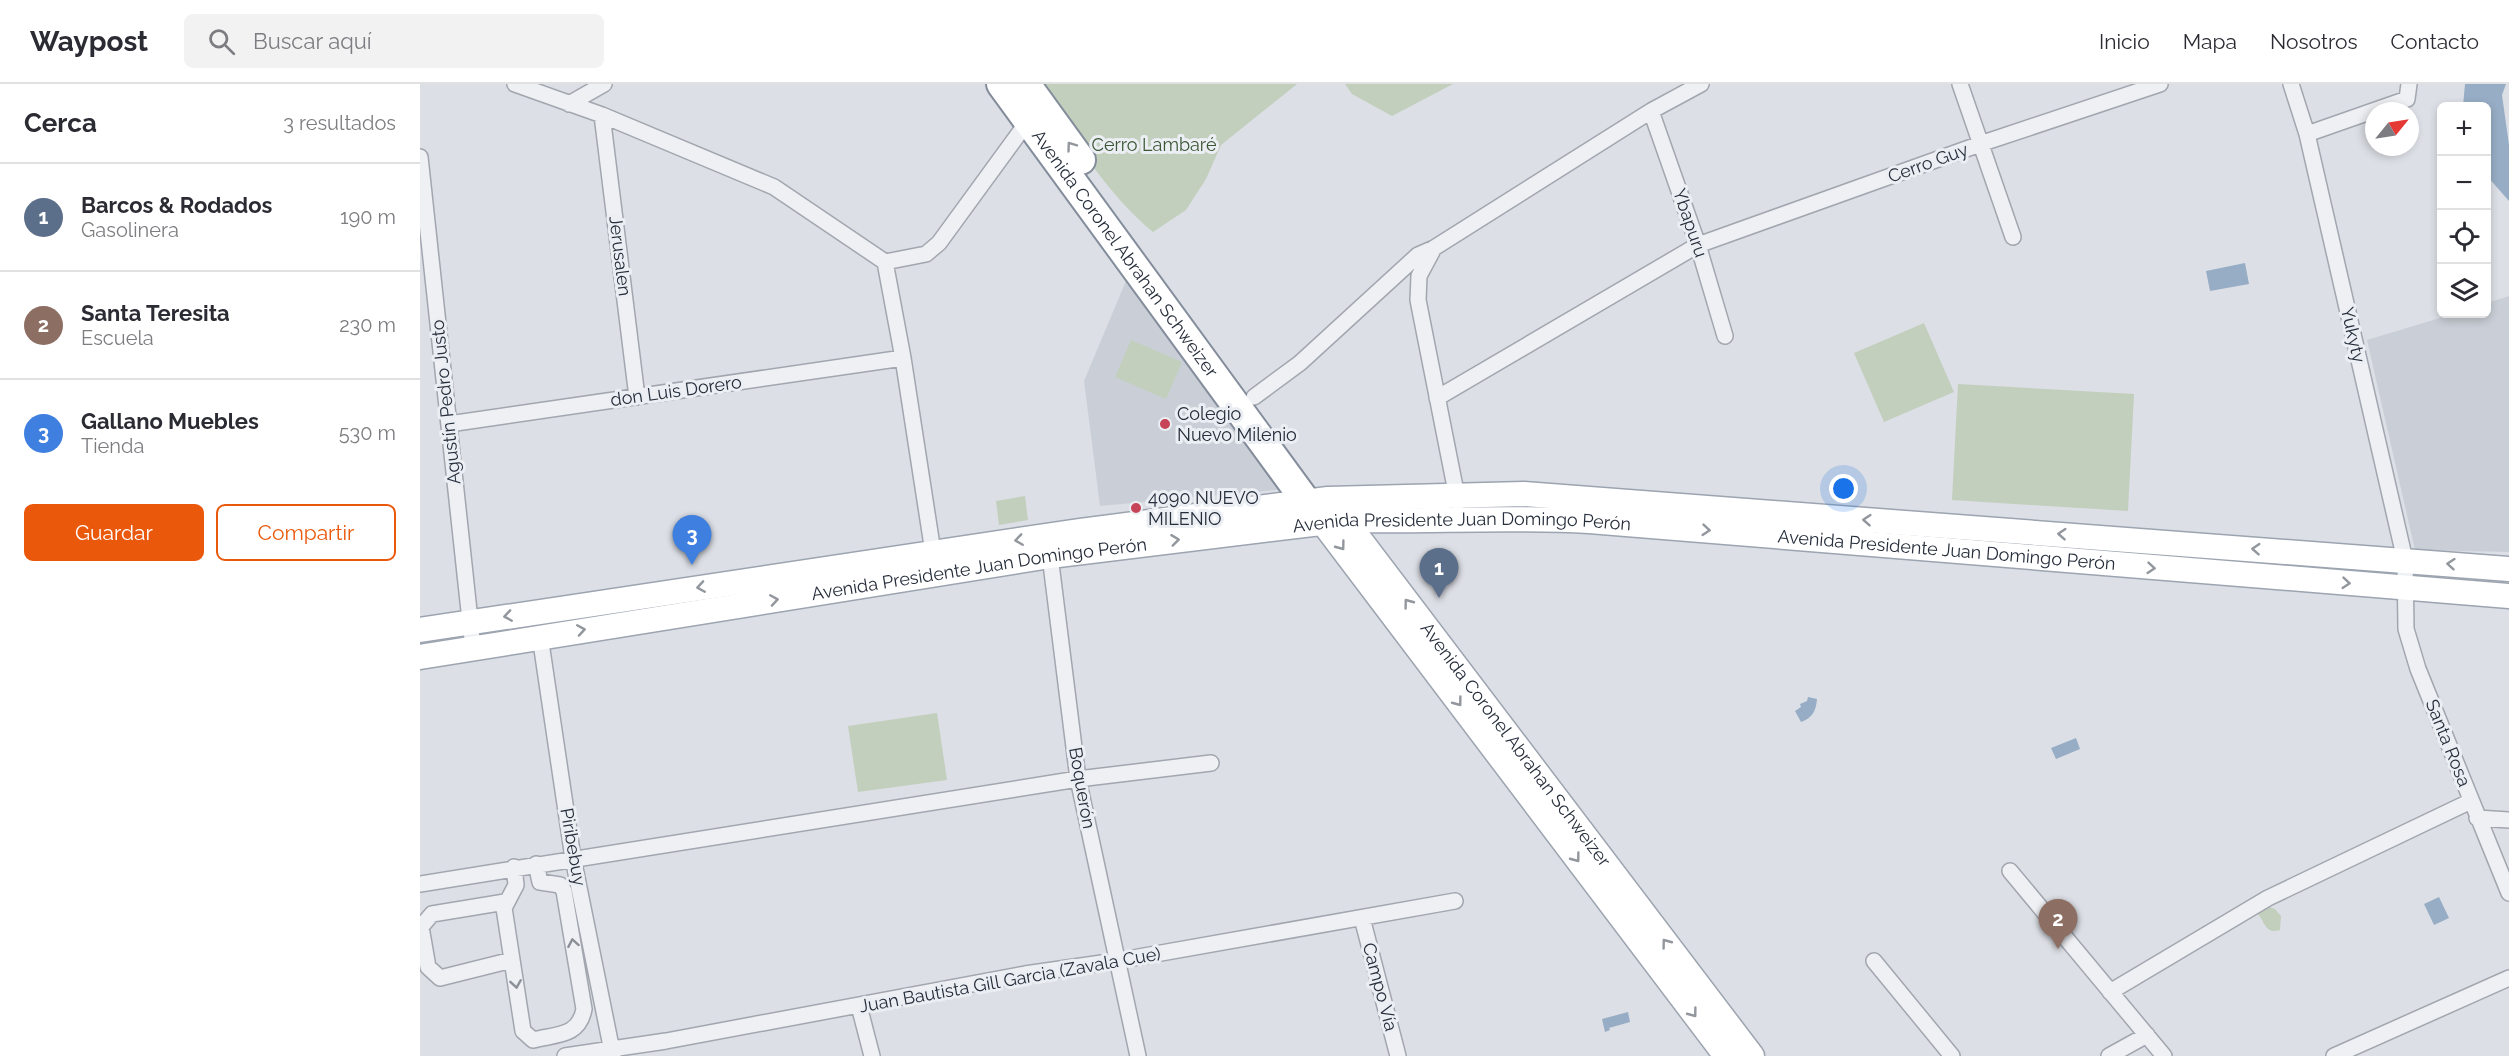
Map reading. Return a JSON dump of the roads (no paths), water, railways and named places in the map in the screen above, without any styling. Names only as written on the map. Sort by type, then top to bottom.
[{"type":"highway","name":"Avenida Coronel Abrahan Schweizer","points":[[1001,84],[1319,507]]},
{"type":"highway","name":"Avenida Coronel Abrahan Schweizer","points":[[1026,84],[1254,397],[1319,507]]},
{"type":"main road","name":"Avenida Presidente Juan Domingo Perón","points":[[420,630],[1080,531],[1319,507],[1456,496],[1524,494],[1664,516],[2404,588],[2509,596]]},
{"type":"main road","name":"Avenida Presidente Juan Domingo Perón","points":[[420,657],[1050,556],[1319,507]]},
{"type":"main road","name":"Avenida Coronel Abrahan Schweizer","points":[[1319,507],[1346,520],[1752,1056]]},
{"type":"main road","name":"Avenida Coronel Abrahan Schweizer","points":[[1319,507],[1726,1056]]},
{"type":"main road","name":"Avenida Presidente Juan Domingo Perón","points":[[1346,520],[1396,522],[1524,517],[1664,516],[2405,560],[2509,569]]},
{"type":"main road","points":[[1387,575],[1380,555],[1380,542],[1384,532],[1396,522]]},
{"type":"street","points":[[515,84],[602,115],[774,187],[885,262],[926,254],[939,243],[1028,121]]},
{"type":"street","points":[[569,104],[604,84]]},
{"type":"street","points":[[1254,397],[1300,363],[1418,255],[1434,248],[1651,111],[1701,84]]},
{"type":"street","points":[[1960,84],[1983,143],[2013,237]]},
{"type":"street","name":"Cerro Guy","points":[[1437,398],[1698,245],[1983,143],[2160,84]]},
{"type":"street","name":"Yukyty","points":[[2291,84],[2307,134],[2405,560],[2404,588]]},
{"type":"street","points":[[2307,134],[2408,99],[2409,84]]},
{"type":"street","name":"Ybapuru","points":[[1651,111],[1698,245],[1725,336]]},
{"type":"street","name":"Jerusalen","points":[[602,115],[637,397]]},
{"type":"street","name":"Agustín Pedro Justo","points":[[420,157],[421,190],[473,648]]},
{"type":"street","points":[[1434,248],[1419,276],[1418,300],[1456,496],[1464,519]]},
{"type":"street","points":[[885,262],[903,358],[933,552]]},
{"type":"street","name":"don Luis Dorero","points":[[449,424],[903,358]]},
{"type":"street","points":[[1050,556],[1059,543],[1080,531]]},
{"type":"street","name":"Boquerón","points":[[1050,556],[1078,779],[1138,1056]]},
{"type":"street","name":"Santa Rosa","points":[[2404,588],[2406,628],[2418,669],[2509,893]]},
{"type":"street","name":"Piribebuy","points":[[540,636],[573,858],[613,1052]]},
{"type":"street","points":[[420,884],[514,867],[1078,779],[1211,763]]},
{"type":"street","points":[[2110,992],[2268,898],[2471,801]]},
{"type":"street","points":[[2477,818],[2509,820]]},
{"type":"street","points":[[536,864],[540,882]]},
{"type":"street","points":[[514,867],[515,888],[505,902],[504,908],[523,1031],[533,1040],[576,1029],[582,1022],[584,1009],[564,891],[560,885],[540,882],[515,888]]},
{"type":"street","points":[[2010,871],[2164,1056]]},
{"type":"street","name":"Juan Bautista Gill Garcia (Zavala Cue)","points":[[565,1056],[613,1052],[1025,974],[1116,961],[1455,901]]},
{"type":"street","points":[[505,902],[432,914],[421,927],[422,938],[428,968],[440,978],[512,960]]},
{"type":"street","name":"Campo Vía","points":[[1362,918],[1398,1056]]},
{"type":"street","points":[[1874,962],[1952,1056]]},
{"type":"street","points":[[2334,1056],[2509,978]]},
{"type":"street","points":[[859,1006],[872,1056]]},
{"type":"street","points":[[2109,1056],[2147,1035]]},
{"type":"water","points":[[2465,84],[2506,84],[2502,95],[2509,145],[2509,201],[2491,181],[2491,102],[2463,102]]},
{"type":"water","points":[[2245,263],[2249,284],[2210,291],[2206,271]]},
{"type":"water","points":[[1808,697],[1817,699],[1816,707],[1811,716],[1801,722],[1795,711],[1801,707],[1800,704],[1807,701]]},
{"type":"water","points":[[2076,738],[2080,749],[2056,759],[2051,748]]},
{"type":"water","points":[[2439,897],[2449,918],[2434,925],[2424,904]]},
{"type":"water","points":[[1628,1012],[1630,1022],[1609,1028],[1610,1030],[1605,1032],[1602,1019]]},
{"type":"place","name":"Colegio Nuevo Milenio","points":[[1165,424]]},
{"type":"place","name":"4090 NUEVO MILENIO","points":[[1136,508]]},
{"type":"place","name":"Gallano Muebles","points":[[692,565]]},
{"type":"place","name":"Barcos & Rodados","points":[[1439,598]]},
{"type":"place","name":"Santa Teresita","points":[[2058,949]]},
{"type":"park label","name":"Cerro Lambaré","points":[[1154,145]]}]
